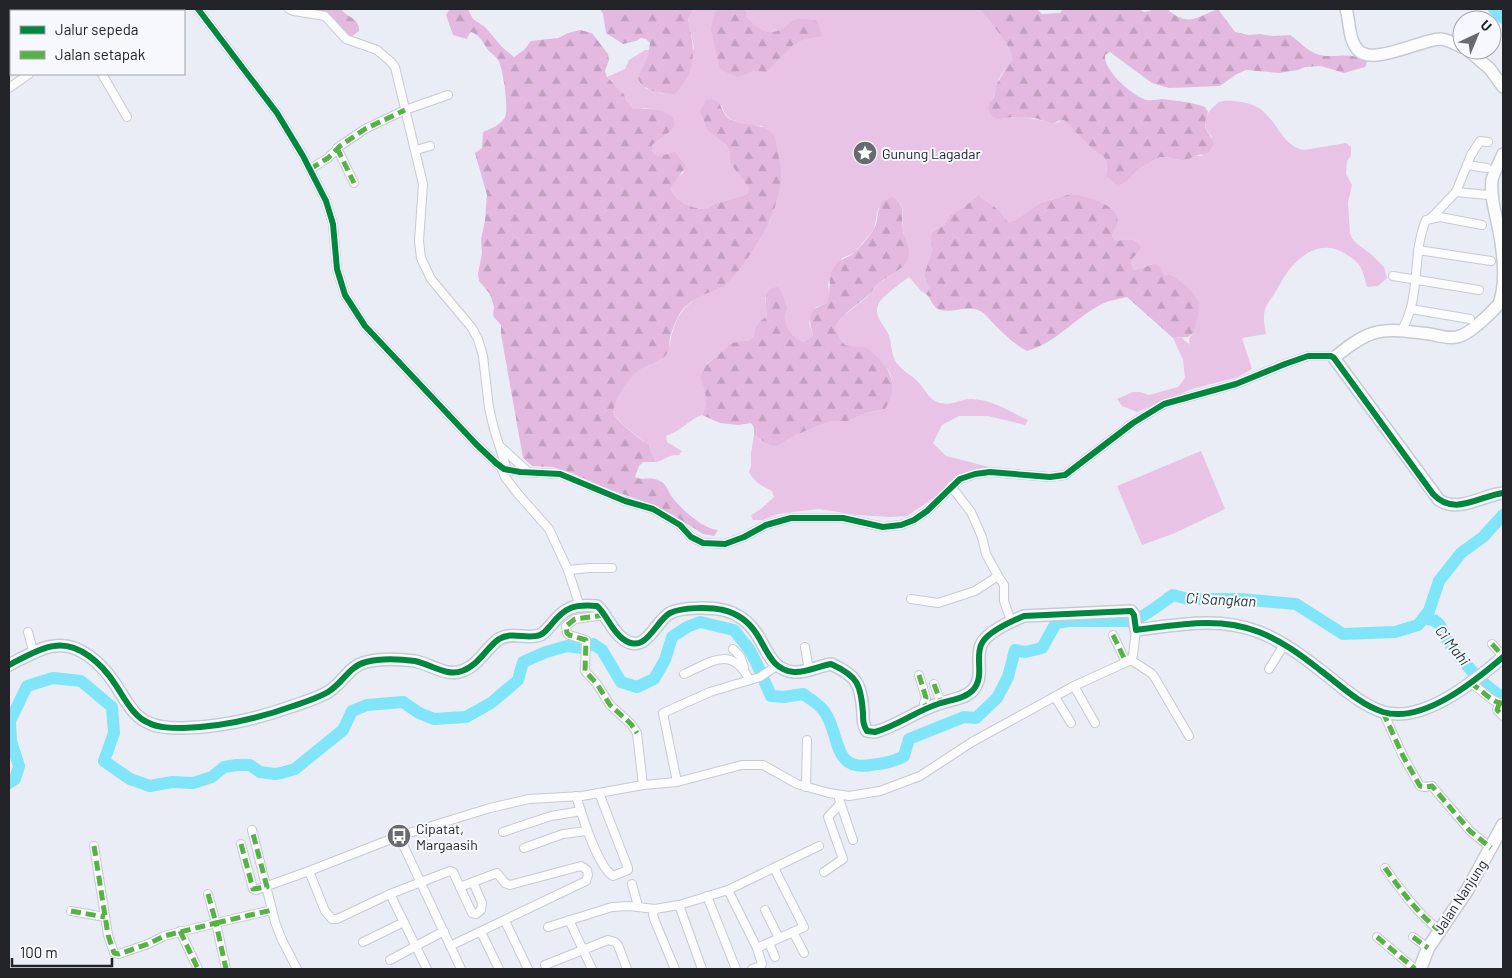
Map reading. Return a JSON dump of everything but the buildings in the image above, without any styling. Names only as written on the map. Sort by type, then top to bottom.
[{"type":"main road","name":"Jalan Nanjung","points":[[1420,969],[1428,948],[1468,889],[1503,825]]},
{"type":"street","points":[[198,9],[277,113],[310,169],[326,201],[333,224],[341,284],[354,311],[370,331],[477,445],[504,468],[560,474],[625,501],[653,509],[680,525],[691,537],[703,543],[725,544],[766,525],[791,518],[843,518],[883,527],[901,525],[923,514],[951,486],[967,476],[990,472],[1050,477],[1065,475],[1133,423],[1164,404],[1236,384],[1308,356],[1331,356],[1334,358],[1438,500],[1448,504],[1460,504],[1503,493]]},
{"type":"street","points":[[289,9],[325,16],[346,39],[372,48],[395,67],[423,184],[419,241],[421,258],[431,279],[472,328],[478,339],[483,356],[489,408],[500,447],[504,475],[518,494],[544,522],[568,570],[578,601]]},
{"type":"street","points":[[1346,9],[1357,50],[1364,54],[1379,55],[1440,39],[1452,43]]},
{"type":"street","points":[[1480,60],[1490,69],[1503,87]]},
{"type":"street","points":[[9,88],[28,75]]},
{"type":"street","points":[[103,75],[127,117]]},
{"type":"street","points":[[310,169],[335,153],[337,148],[365,129],[405,110],[448,95]]},
{"type":"street","points":[[1401,330],[1411,309],[1418,250],[1425,222],[1456,192],[1466,165],[1477,144],[1482,140],[1488,142]]},
{"type":"street","points":[[416,150],[430,146]]},
{"type":"street","points":[[337,148],[354,183]]},
{"type":"street","points":[[1334,358],[1370,334],[1383,330],[1401,330],[1455,338],[1469,331],[1498,304],[1501,298],[1502,260],[1492,178],[1503,154]]},
{"type":"street","points":[[1466,165],[1487,168]]},
{"type":"street","points":[[1456,192],[1488,195]]},
{"type":"street","points":[[1430,218],[1440,217],[1482,225]]},
{"type":"street","points":[[1418,250],[1492,261]]},
{"type":"street","points":[[1392,276],[1479,290]]},
{"type":"street","points":[[1411,309],[1470,319]]},
{"type":"street","points":[[500,447],[528,472]]},
{"type":"street","points":[[951,486],[971,512],[982,537],[986,554],[1004,586],[1004,601],[1010,618]]},
{"type":"street","points":[[568,570],[612,568]]},
{"type":"street","points":[[911,599],[938,603],[975,591],[998,576]]},
{"type":"street","points":[[241,844],[253,889],[309,871],[399,836],[490,808],[529,799],[576,796],[644,785],[677,782],[730,767],[752,764],[770,768],[806,787],[838,795],[868,794],[896,786],[920,776],[972,742],[1054,696],[1128,661],[1133,655],[1135,626],[1134,613],[1131,611],[1010,618],[989,634],[980,646],[980,675],[974,689],[963,696],[940,700],[926,706],[882,731],[867,732],[863,725],[862,692],[858,683],[831,664],[808,665],[795,672],[778,666],[766,652],[754,630],[732,612],[714,608],[687,609],[673,612],[663,618],[646,640],[637,643],[623,639],[596,606],[578,601]]},
{"type":"street","points":[[9,665],[55,645],[67,645],[77,648],[88,655],[108,674],[130,707],[149,723],[172,728],[210,726],[248,721],[313,699],[334,688],[357,665],[367,662],[415,661],[451,673],[462,671],[472,665],[499,639],[508,636],[532,637],[542,634],[562,611],[578,601]]},
{"type":"street","points":[[605,615],[574,618],[566,626],[566,632],[569,636],[587,641],[585,671],[597,684],[610,705],[631,724],[637,733],[644,785]]},
{"type":"street","points":[[1135,626],[1202,622],[1241,626],[1284,644],[1354,696],[1383,712],[1400,714],[1419,710],[1452,695],[1476,679],[1503,656],[1492,644]]},
{"type":"street","points":[[28,632],[34,654]]},
{"type":"street","points":[[1113,635],[1128,661],[1151,673],[1155,678],[1189,736]]},
{"type":"street","points":[[1268,669],[1284,644]]},
{"type":"street","points":[[805,647],[808,665]]},
{"type":"street","points":[[733,649],[740,656],[749,679]]},
{"type":"street","points":[[684,674],[721,659],[730,658],[738,662],[744,669]]},
{"type":"street","points":[[677,782],[663,712],[710,692],[763,676],[778,666]]},
{"type":"street","points":[[919,676],[926,697],[926,706]]},
{"type":"street","points":[[1476,679],[1481,689],[1495,703],[1501,704],[1497,710],[1503,716]]},
{"type":"street","points":[[934,684],[940,700]]},
{"type":"street","points":[[1074,686],[1095,723]]},
{"type":"street","points":[[1054,696],[1071,723]]},
{"type":"street","points":[[1383,712],[1403,756],[1420,786],[1433,787],[1465,826],[1491,848]]},
{"type":"street","points":[[806,787],[807,740]]},
{"type":"street","points":[[576,796],[587,831],[612,876],[628,870],[599,793]]},
{"type":"street","points":[[838,795],[853,840]]},
{"type":"street","points":[[824,872],[843,859],[828,817],[840,804]]},
{"type":"street","points":[[503,832],[551,816],[581,811]]},
{"type":"street","points":[[252,830],[272,910],[282,940],[297,969]]},
{"type":"street","points":[[524,848],[563,834],[587,831]]},
{"type":"street","points":[[399,836],[461,969]]},
{"type":"street","points":[[94,846],[108,935],[114,953],[117,954],[148,944],[180,931],[272,910]]},
{"type":"street","points":[[548,927],[612,908],[638,906],[655,909],[679,905],[728,890],[819,846]]},
{"type":"street","points":[[450,946],[586,881],[588,875],[586,870],[580,866],[510,885],[505,883],[497,872],[460,887]]},
{"type":"street","points":[[756,948],[803,928],[804,925],[774,868]]},
{"type":"street","points":[[1385,868],[1410,901],[1439,930]]},
{"type":"street","points":[[309,871],[325,911],[332,919],[337,919],[390,894],[452,871],[472,913],[476,914],[482,910],[482,903],[473,882]]},
{"type":"street","points":[[632,884],[638,906]]},
{"type":"street","points":[[728,890],[762,964],[752,969]]},
{"type":"street","points":[[208,894],[226,969]]},
{"type":"street","points":[[390,894],[427,969]]},
{"type":"street","points":[[707,896],[736,969]]},
{"type":"street","points":[[679,905],[702,969]]},
{"type":"street","points":[[655,909],[654,919],[675,969]]},
{"type":"street","points":[[764,910],[779,938]]},
{"type":"street","points":[[71,911],[105,917]]},
{"type":"street","points":[[569,920],[592,969]]},
{"type":"street","points":[[505,921],[528,969]]},
{"type":"street","points":[[363,942],[404,922]]},
{"type":"street","points":[[180,931],[198,969]]},
{"type":"street","points":[[390,960],[444,931]]},
{"type":"street","points":[[481,932],[499,969]]},
{"type":"street","points":[[793,932],[804,953]]},
{"type":"street","points":[[1413,937],[1428,948]]},
{"type":"street","points":[[1377,938],[1415,969]]},
{"type":"street","points":[[545,965],[612,940],[618,945],[627,969]]},
{"type":"street","points":[[768,943],[775,957]]},
{"type":"shaded area","points":[[694,9],[979,9],[1000,34],[1012,55],[1012,61],[998,80],[994,96],[990,102],[1001,119],[1027,118],[1053,124],[1064,120],[1093,150],[1104,157],[1107,163],[1106,176],[1121,185],[1139,169],[1160,157],[1185,161],[1195,156],[1202,156],[1212,137],[1205,126],[1207,114],[1219,102],[1233,101],[1253,105],[1264,112],[1284,138],[1296,147],[1304,150],[1346,143],[1351,147],[1351,156],[1347,161],[1346,174],[1352,185],[1348,202],[1350,233],[1356,243],[1384,267],[1387,278],[1378,286],[1367,287],[1359,266],[1354,259],[1344,253],[1324,248],[1306,254],[1291,267],[1266,306],[1264,324],[1266,334],[1242,338],[1252,369],[1238,377],[1192,389],[1137,412],[1122,406],[1117,399],[1133,392],[1149,395],[1178,387],[1185,378],[1183,360],[1173,338],[1182,338],[1190,345],[1189,339],[1193,333],[1170,275],[1164,275],[1151,264],[1134,270],[1131,263],[1142,248],[1134,240],[1115,241],[1112,235],[1117,223],[1103,203],[1071,194],[1040,203],[1014,221],[1008,222],[1000,211],[978,195],[963,208],[951,214],[944,225],[933,231],[930,237],[932,251],[924,275],[929,289],[926,294],[909,277],[883,298],[878,305],[877,314],[889,336],[896,362],[921,385],[934,401],[947,404],[967,399],[986,401],[1001,406],[1028,420],[1025,425],[988,416],[959,416],[942,425],[933,443],[946,456],[989,467],[963,474],[935,497],[907,516],[857,515],[819,509],[778,514],[763,520],[753,520],[751,515],[774,497],[772,491],[756,482],[749,472],[754,435],[767,444],[779,445],[796,435],[820,425],[833,421],[848,421],[866,413],[885,409],[890,395],[891,376],[889,371],[860,347],[849,347],[843,343],[835,327],[842,317],[867,297],[879,283],[900,269],[909,250],[903,230],[902,207],[892,196],[878,209],[874,229],[854,253],[842,258],[828,284],[830,297],[827,303],[816,307],[809,323],[813,335],[804,342],[795,337],[786,324],[785,319],[788,309],[782,298],[765,297],[767,316],[756,326],[754,336],[750,340],[732,344],[706,364],[706,404],[702,415],[666,436],[667,442],[682,451],[679,455],[672,455],[656,462],[648,444],[629,430],[614,413],[617,398],[635,373],[656,363],[667,353],[672,333],[680,314],[698,297],[722,286],[770,222],[781,176],[762,126],[737,123],[727,117],[722,105],[708,131],[726,145],[729,150],[730,163],[749,188],[747,194],[712,205],[706,209],[695,208],[685,204],[673,194],[671,189],[672,183],[684,172],[669,153],[664,156],[658,156],[652,150],[652,145],[667,134],[670,115],[646,108],[634,109],[626,100],[624,94],[607,77],[625,69],[629,60],[645,50],[650,50],[645,88],[663,94],[694,48],[688,18]]},
{"type":"shaded area","points":[[1201,451],[1225,509],[1175,533],[1142,545],[1117,486]]},
{"type":"green space","points":[[318,9],[341,9],[357,23],[359,31],[351,37],[330,15]]},
{"type":"green space","points":[[468,9],[473,19],[485,27],[502,47],[514,57],[524,50],[531,41],[558,38],[580,30],[592,33],[608,54],[609,60],[605,71],[607,77],[624,94],[626,100],[634,109],[658,110],[667,113],[673,118],[675,126],[652,145],[652,150],[658,156],[675,152],[685,165],[671,189],[677,198],[690,206],[706,209],[712,205],[747,194],[749,188],[730,163],[729,150],[726,145],[708,131],[700,111],[706,100],[716,100],[725,115],[733,121],[767,129],[775,138],[780,162],[781,181],[771,218],[760,239],[748,258],[727,283],[696,299],[683,309],[672,330],[668,352],[662,359],[641,369],[634,375],[621,391],[614,410],[614,414],[619,421],[648,444],[656,462],[643,462],[639,466],[635,477],[660,481],[667,487],[672,497],[681,507],[699,522],[718,530],[714,536],[703,534],[673,515],[643,501],[605,488],[572,473],[552,467],[532,466],[523,458],[501,325],[493,316],[494,307],[490,294],[479,281],[478,274],[482,253],[481,240],[487,195],[475,153],[482,148],[483,132],[498,124],[505,117],[505,88],[500,64],[480,37],[471,32],[467,39],[453,35],[446,15],[449,10]]},
{"type":"green space","points":[[600,9],[694,9],[688,18],[693,49],[691,67],[683,85],[675,94],[648,89],[640,82],[638,78],[648,56],[650,43],[646,39],[641,38],[623,44],[606,33],[603,14]]},
{"type":"green space","points":[[716,9],[746,9],[746,17],[767,32],[778,31],[799,19],[817,21],[822,36],[804,39],[793,45],[766,72],[753,71],[737,77],[720,68],[711,29]]},
{"type":"green space","points":[[979,9],[1037,9],[1042,14],[1060,13],[1063,9],[1139,9],[1144,12],[1152,9],[1167,9],[1181,18],[1192,19],[1218,9],[1235,32],[1249,35],[1290,35],[1315,54],[1355,56],[1367,62],[1365,67],[1344,73],[1321,66],[1305,67],[1279,73],[1246,70],[1235,75],[1220,86],[1169,88],[1152,83],[1110,52],[1105,55],[1109,68],[1125,87],[1138,96],[1149,100],[1163,99],[1205,107],[1208,112],[1205,127],[1214,144],[1208,153],[1185,161],[1160,157],[1139,169],[1121,185],[1115,184],[1106,176],[1107,163],[1104,157],[1093,150],[1064,120],[1053,124],[1035,118],[994,118],[990,114],[988,108],[994,97],[996,85],[1012,61],[1012,55],[1000,34]]},
{"type":"green space","points":[[1071,194],[1097,200],[1114,211],[1117,216],[1112,235],[1115,241],[1134,240],[1142,248],[1131,263],[1134,270],[1155,264],[1162,269],[1164,275],[1176,278],[1191,291],[1199,302],[1198,316],[1193,333],[1188,337],[1173,338],[1127,297],[1112,300],[1094,308],[1057,336],[1027,351],[1018,346],[980,311],[969,309],[943,311],[934,306],[926,294],[929,289],[924,275],[932,251],[930,237],[933,231],[944,225],[951,214],[963,208],[978,195],[1000,211],[1008,222],[1014,221],[1040,203]]},
{"type":"green space","points":[[892,196],[902,207],[902,224],[909,250],[907,261],[900,269],[878,284],[845,314],[835,327],[843,343],[849,346],[866,347],[886,367],[892,382],[892,390],[885,409],[866,413],[848,421],[833,421],[820,425],[796,435],[779,445],[773,446],[754,435],[754,428],[751,423],[738,425],[720,423],[702,415],[706,404],[705,389],[701,376],[706,365],[732,343],[750,340],[754,336],[756,326],[767,316],[766,297],[769,290],[778,287],[780,289],[788,309],[785,319],[786,324],[795,337],[804,342],[813,335],[810,323],[811,315],[816,308],[827,303],[830,278],[835,265],[854,253],[868,237],[875,227],[881,205]]},
{"type":"waterway","name":"Ci Sangkan","points":[[1494,9],[1503,18]]},
{"type":"waterway","name":"Ci Sangkan","points":[[9,783],[15,779],[19,766],[11,741],[10,721],[27,686],[53,678],[81,681],[112,707],[114,733],[104,761],[130,779],[150,786],[172,782],[193,783],[212,777],[224,767],[237,765],[250,765],[260,772],[275,774],[295,769],[343,730],[352,711],[367,705],[403,702],[419,713],[434,719],[466,717],[491,703],[518,680],[523,662],[546,652],[567,646],[581,648],[593,644],[602,650],[621,682],[637,687],[654,679],[665,660],[672,637],[687,627],[700,622],[734,630],[749,649],[771,696],[784,697],[803,694],[820,706],[829,720],[843,757],[849,763],[858,766],[885,763],[904,756],[909,739],[964,717],[976,718],[997,698],[1008,677],[1015,650],[1025,652],[1042,648],[1056,623],[1069,621],[1132,621],[1173,595],[1188,599],[1239,599],[1296,604],[1343,634],[1395,632],[1418,625],[1429,611],[1439,581],[1461,553],[1483,537],[1503,515]]},
{"type":"waterway","name":"Ci Mahi","points":[[1423,619],[1433,620],[1439,624],[1445,637],[1464,662],[1479,679],[1503,697]]},
{"type":"marked path","points":[[310,169],[328,158],[340,146],[365,129],[405,110]]},
{"type":"marked path","points":[[337,148],[354,183]]},
{"type":"marked path","points":[[605,615],[575,619],[566,626],[567,633],[586,640],[585,671],[597,684],[610,705],[631,724],[637,733]]},
{"type":"marked path","points":[[1113,635],[1126,662]]},
{"type":"marked path","points":[[1492,644],[1503,656]]},
{"type":"marked path","points":[[919,675],[926,698],[924,703],[927,708]]},
{"type":"marked path","points":[[1470,683],[1495,701],[1503,703]]},
{"type":"marked path","points":[[934,684],[941,703]]},
{"type":"marked path","points":[[1499,704],[1497,710],[1503,716]]},
{"type":"marked path","points":[[1383,712],[1403,756],[1420,786],[1432,786],[1470,831],[1491,848]]},
{"type":"marked path","points":[[241,844],[253,889],[267,887],[252,830]]},
{"type":"marked path","points":[[94,846],[108,935],[114,953],[119,954],[164,936],[216,923],[226,969]]},
{"type":"marked path","points":[[1385,868],[1416,909],[1439,930]]},
{"type":"marked path","points":[[208,894],[216,923],[272,910]]},
{"type":"marked path","points":[[71,911],[105,917]]},
{"type":"marked path","points":[[180,931],[198,969]]},
{"type":"marked path","points":[[1377,937],[1415,969]]},
{"type":"marked path","points":[[1413,937],[1428,948]]},
{"type":"cycle path","points":[[198,9],[277,113],[303,156],[326,201],[333,224],[337,269],[345,295],[365,326],[477,445],[504,469],[520,472],[560,474],[625,501],[653,509],[680,525],[691,537],[703,543],[725,544],[744,537],[766,525],[791,518],[843,518],[883,527],[901,525],[914,520],[927,511],[960,479],[975,474],[990,472],[1050,477],[1065,475],[1133,423],[1164,404],[1236,384],[1308,356],[1331,356],[1334,358],[1433,494],[1441,501],[1458,505],[1503,493]]},
{"type":"cycle path","points":[[9,665],[49,647],[72,647],[89,656],[104,669],[129,706],[143,720],[153,725],[166,727],[197,727],[225,724],[252,718],[311,700],[333,688],[355,667],[372,661],[390,659],[409,660],[444,671],[462,671],[473,665],[499,639],[509,636],[530,637],[540,635],[561,614],[576,606],[597,606],[619,635],[631,643],[638,643],[644,640],[670,613],[696,608],[711,608],[728,611],[745,621],[756,633],[770,658],[786,670],[794,672],[803,671],[831,664],[847,673],[859,688],[866,729],[867,731],[875,732],[930,707],[970,693],[977,685],[979,651],[984,640],[1000,628],[1024,616],[1131,611],[1134,615],[1136,630],[1198,623],[1229,624],[1244,627],[1259,632],[1291,649],[1350,694],[1374,709],[1398,714],[1415,712],[1448,698],[1503,657]]},
{"type":"place","name":"Gunung Lagadar","points":[[865,153]]},
{"type":"place","name":"Cipatat, Margaasih","points":[[399,836]]}]
